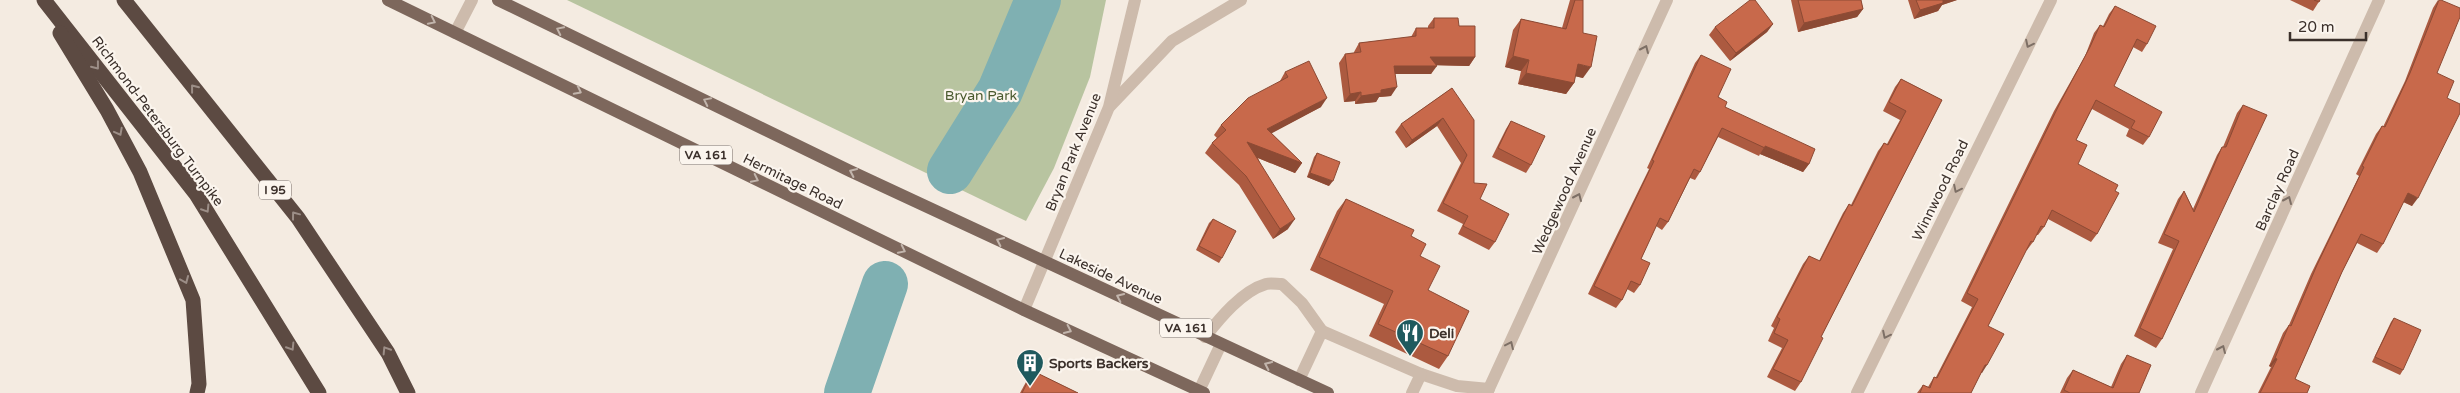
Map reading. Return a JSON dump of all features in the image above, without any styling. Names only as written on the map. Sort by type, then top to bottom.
[{"type":"highway","points":[[40,0],[106,110],[140,172],[193,300],[199,384],[197,393]]},
{"type":"highway","name":"Richmond-Petersburg Turnpike","points":[[44,0],[196,194],[319,393]]},
{"type":"highway","name":"I 95","points":[[124,0],[298,218],[388,353],[408,393]]},
{"type":"main road","name":"Hermitage Road","points":[[388,0],[1024,310]]},
{"type":"main road","name":"VA 161","points":[[498,0],[1044,262]]},
{"type":"main road","name":"Lakeside Avenue","points":[[1044,262],[1328,393]]},
{"type":"main road","name":"VA 161","points":[[1024,310],[1200,392]]},
{"type":"street","points":[[455,33],[472,0]]},
{"type":"street","name":"Bryan Park Avenue","points":[[1024,310],[1109,107],[1135,0]]},
{"type":"street","points":[[1109,107],[1172,41],[1241,0]]},
{"type":"street","name":"Wedgewood Avenue","points":[[1488,391],[1667,0]]},
{"type":"street","name":"Winnwood Road","points":[[1857,393],[2051,0]]},
{"type":"street","name":"Barclay Road","points":[[2202,393],[2379,0]]},
{"type":"street","points":[[1205,336],[1227,312],[1246,296],[1266,284],[1282,284],[1302,304],[1322,331],[1421,374],[1457,386],[1488,391]]},
{"type":"street","points":[[1299,380],[1322,331]]},
{"type":"street","points":[[1200,392],[1221,344]]},
{"type":"street","points":[[1412,393],[1421,374]]},
{"type":"green space","name":"Bryan Park","points":[[567,0],[1106,0],[1090,77],[1054,168],[1026,221]]},
{"type":"building","points":[[1575,0],[1583,0],[1583,33],[1597,36],[1591,67],[1578,64],[1574,83],[1526,73],[1529,60],[1513,56],[1521,19],[1566,29]]},
{"type":"building","points":[[1750,0],[1755,0],[1773,24],[1736,53],[1715,27]]},
{"type":"building","points":[[1798,0],[1861,0],[1863,9],[1804,23]]},
{"type":"building","points":[[1916,0],[1943,0],[1943,3],[1920,10]]},
{"type":"building","points":[[2439,0],[2460,8],[2460,17],[2437,73],[2454,81],[2447,98],[2460,104],[2460,113],[2418,198],[2408,193],[2383,244],[2361,234],[2342,272],[2295,379],[2310,386],[2307,393],[2260,393],[2277,359],[2275,358],[2289,325],[2291,326],[2317,265],[2364,167],[2362,166],[2382,126],[2385,127],[2410,73]]},
{"type":"building","points":[[2115,6],[2156,26],[2147,44],[2137,39],[2114,86],[2162,112],[2149,137],[2131,128],[2135,121],[2096,100],[2076,140],[2087,145],[2078,164],[2118,185],[2115,191],[2119,193],[2097,234],[2052,210],[2044,227],[2041,226],[2033,242],[2031,241],[1988,326],[2004,334],[1971,393],[1920,393],[1923,385],[1930,388],[1934,377],[1937,378],[1978,299],[1967,293],[2100,25],[2104,27]]},
{"type":"building","points":[[1434,18],[1458,18],[1459,26],[1475,26],[1475,57],[1430,57],[1437,66],[1394,66],[1397,87],[1381,90],[1381,93],[1361,96],[1361,92],[1350,94],[1345,54],[1361,52],[1359,43],[1416,36],[1416,28],[1434,28]]},
{"type":"building","points":[[1701,55],[1731,69],[1718,97],[1727,102],[1725,107],[1815,149],[1809,164],[1765,146],[1765,148],[1722,128],[1700,172],[1694,169],[1668,222],[1660,218],[1641,259],[1650,263],[1640,285],[1631,281],[1622,300],[1594,286],[1654,161],[1652,160]]},
{"type":"building","points":[[1309,61],[1327,98],[1267,129],[1302,163],[1247,142],[1295,219],[1280,229],[1246,176],[1212,143],[1226,130],[1221,125],[1248,98],[1288,77],[1285,72]]},
{"type":"building","points":[[1901,79],[1942,100],[1821,337],[1823,338],[1801,382],[1773,369],[1788,340],[1774,333],[1780,319],[1777,317],[1809,256],[1820,261],[1849,204],[1852,206],[1884,143],[1888,145],[1906,111],[1889,102]]},
{"type":"building","points":[[1452,88],[1474,120],[1474,183],[1487,184],[1480,199],[1509,214],[1495,242],[1463,226],[1468,216],[1443,203],[1467,155],[1443,118],[1412,140],[1401,124]]},
{"type":"building","points":[[2243,105],[2267,115],[2162,339],[2140,328],[2179,241],[2164,234],[2184,191],[2194,212],[2222,147],[2226,147]]},
{"type":"building","points":[[1511,121],[1545,136],[1531,165],[1498,148]]},
{"type":"building","points":[[1317,153],[1340,162],[1333,181],[1310,173]]},
{"type":"building","points":[[1346,199],[1414,230],[1411,236],[1426,244],[1420,256],[1440,266],[1428,290],[1469,311],[1448,356],[1378,324],[1393,291],[1319,257]]},
{"type":"building","points":[[1213,219],[1236,231],[1222,258],[1199,246]]},
{"type":"building","points":[[2394,318],[2421,330],[2403,370],[2375,357]]},
{"type":"building","points":[[2127,355],[2151,365],[2139,393],[2070,393],[2064,390],[2073,370],[2113,388]]},
{"type":"building","points":[[1033,371],[1078,393],[1022,393]]},
{"type":"waterway","points":[[950,171],[1000,91],[1038,0]]},
{"type":"waterway","points":[[847,393],[885,284]]},
{"type":"place","name":"Deli","points":[[1410,357]]},
{"type":"place","name":"Sports Backers","points":[[1030,387]]}]
